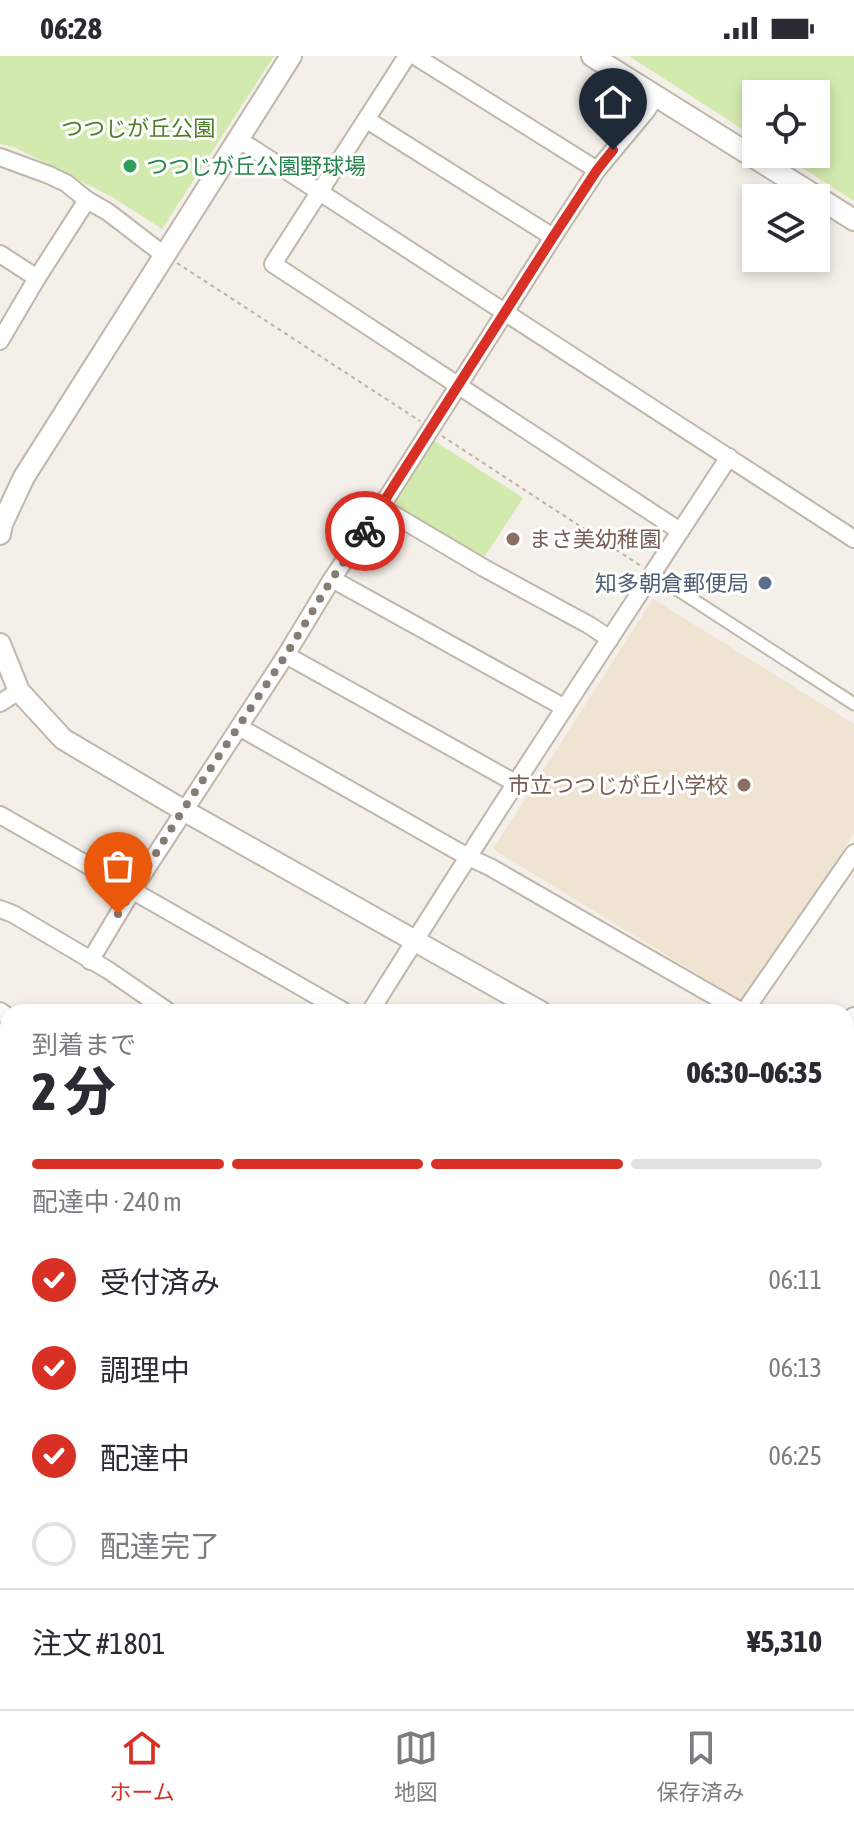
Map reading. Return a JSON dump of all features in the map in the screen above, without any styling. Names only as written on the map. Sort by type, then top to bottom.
[{"type":"street","points":[[0,534],[24,477],[170,259],[238,139],[291,56]]},
{"type":"street","points":[[407,56],[273,264],[680,531]]},
{"type":"street","points":[[415,56],[597,170]]},
{"type":"street","points":[[592,56],[854,220]]},
{"type":"street","points":[[90,961],[183,810],[286,655],[553,237],[597,170],[655,97]]},
{"type":"street","points":[[367,120],[553,237]]},
{"type":"street","points":[[238,139],[854,539]]},
{"type":"street","points":[[0,157],[66,183],[170,259]]},
{"type":"street","points":[[0,341],[87,200]]},
{"type":"street","points":[[0,254],[37,278]]},
{"type":"street","points":[[375,1004],[729,457]]},
{"type":"street","points":[[381,507],[610,639]]},
{"type":"street","points":[[652,573],[854,704]]},
{"type":"street","points":[[332,579],[565,708]]},
{"type":"street","points":[[0,644],[19,691],[63,739],[527,1004]]},
{"type":"street","points":[[286,655],[517,784]]},
{"type":"street","points":[[0,703],[19,691]]},
{"type":"street","points":[[239,727],[729,1004]]},
{"type":"street","points":[[0,815],[331,1004]]},
{"type":"street","points":[[749,1004],[854,853]]},
{"type":"street","points":[[0,909],[108,970],[157,1004]]},
{"type":"path","points":[[170,259],[652,573]]},
{"type":"shaded area","points":[[653,599],[854,724],[854,833],[743,1002],[493,849]]},
{"type":"green space","name":"つつじが丘公園","points":[[0,56],[274,56],[162,229],[114,198],[14,147],[0,144]]},
{"type":"green space","points":[[629,56],[854,56],[854,201],[803,168],[830,168],[830,80],[742,80],[742,129]]},
{"type":"green space","points":[[433,440],[523,498],[481,562],[390,506]]},
{"type":"way so far","points":[[118,914],[365,531]]},
{"type":"place","name":"つつじが丘公園野球場","points":[[130,166]]},
{"type":"place","name":"まさ美幼稚園","points":[[513,539]]},
{"type":"place","name":"知多朝倉郵便局","points":[[765,583]]},
{"type":"place","name":"市立つつじが丘小学校","points":[[744,785]]},
{"type":"route","points":[[365,531],[553,237],[613,150]]}]
